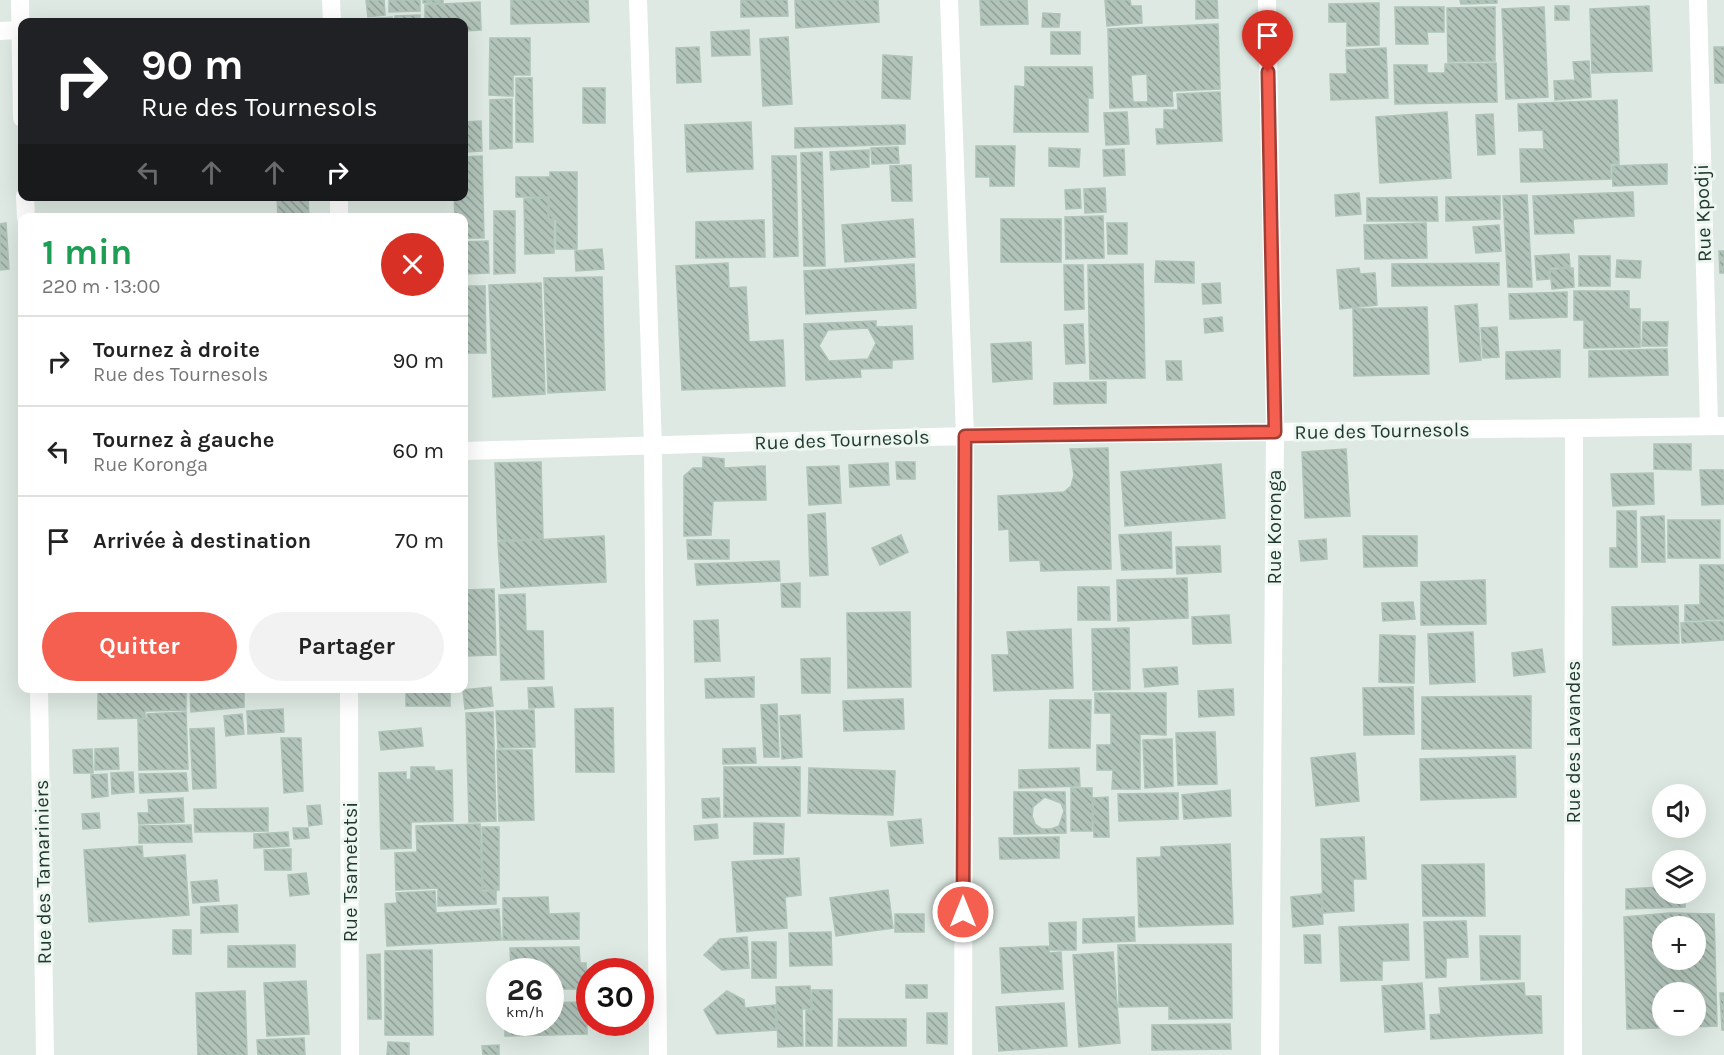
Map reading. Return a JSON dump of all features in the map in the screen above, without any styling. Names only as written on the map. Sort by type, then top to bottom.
[{"type":"street","points":[[19,18],[20,0]]},
{"type":"street","points":[[331,0],[332,18]]},
{"type":"street","points":[[638,0],[653,447],[658,1055]]},
{"type":"street","points":[[949,0],[965,436],[963,1055]]},
{"type":"street","name":"Rue Koronga","points":[[1266,0],[1275,432],[1270,1055]]},
{"type":"street","name":"Rue Kpodji","points":[[1698,0],[1717,426]]},
{"type":"street","points":[[0,31],[18,30]]},
{"type":"street","name":"Rue des Tournesols","points":[[468,451],[965,436],[1717,426]]},
{"type":"street","name":"Rue des Lavandes","points":[[1573,1055],[1574,429]]},
{"type":"street","name":"Rue des Tamariniers","points":[[39,693],[45,1055]]},
{"type":"street","name":"Rue Tsametotsi","points":[[349,693],[350,1055]]},
{"type":"building","points":[[366,0],[384,0],[385,15],[368,17]]},
{"type":"building","points":[[389,0],[420,0],[420,11],[389,12]]},
{"type":"building","points":[[423,0],[443,0],[443,3],[423,3]]},
{"type":"building","points":[[511,0],[588,0],[589,22],[511,24]]},
{"type":"building","points":[[741,0],[787,0],[788,16],[741,17]]},
{"type":"building","points":[[795,0],[878,0],[879,22],[796,28]]},
{"type":"building","points":[[980,0],[1027,0],[1028,24],[981,25]]},
{"type":"building","points":[[1105,0],[1130,0],[1131,6],[1141,6],[1142,23],[1107,26]]},
{"type":"building","points":[[1196,0],[1217,0],[1218,18],[1196,19]]},
{"type":"building","points":[[1460,0],[1497,0],[1497,3],[1461,4]]},
{"type":"building","points":[[480,2],[481,30],[468,31],[468,18],[425,18],[425,5]]},
{"type":"building","points":[[1379,3],[1379,45],[1347,46],[1347,22],[1329,22],[1329,4]]},
{"type":"building","points":[[1555,6],[1569,6],[1569,20],[1555,20]]},
{"type":"building","points":[[1649,6],[1652,71],[1592,73],[1590,9]]},
{"type":"building","points":[[1395,7],[1444,7],[1444,32],[1427,32],[1428,44],[1396,44]]},
{"type":"building","points":[[1495,7],[1495,61],[1448,62],[1447,8]]},
{"type":"building","points":[[1544,7],[1548,97],[1506,99],[1502,9]]},
{"type":"building","points":[[1043,13],[1060,14],[1059,27],[1042,27]]},
{"type":"building","points":[[420,15],[420,18],[395,18],[395,16]]},
{"type":"building","points":[[1218,24],[1220,89],[1172,91],[1173,106],[1110,108],[1108,29]],"holes":[[[1147,74],[1148,102],[1133,102],[1131,75]]]},
{"type":"building","points":[[749,30],[750,55],[712,56],[711,32]]},
{"type":"building","points":[[1051,32],[1080,32],[1080,54],[1051,54]]},
{"type":"building","points":[[788,37],[792,104],[763,106],[760,39]]},
{"type":"building","points":[[490,38],[530,38],[530,75],[513,75],[513,96],[489,95]]},
{"type":"building","points":[[699,47],[701,82],[677,83],[676,48]]},
{"type":"building","points":[[1714,47],[1724,47],[1724,83],[1715,83]]},
{"type":"building","points":[[1386,48],[1388,98],[1331,100],[1330,74],[1347,74],[1346,50]]},
{"type":"building","points":[[883,55],[912,57],[910,99],[882,98]]},
{"type":"building","points":[[1589,61],[1591,97],[1555,100],[1554,81],[1575,80],[1573,62]]},
{"type":"building","points":[[1496,63],[1497,102],[1395,104],[1394,65],[1427,65],[1427,73],[1445,73],[1445,64]]},
{"type":"building","points":[[1025,67],[1092,67],[1093,98],[1088,98],[1088,132],[1014,132],[1015,86],[1025,87]]},
{"type":"building","points":[[516,78],[532,78],[533,142],[516,142]]},
{"type":"building","points":[[583,88],[605,88],[605,123],[583,123]]},
{"type":"building","points":[[1220,92],[1222,141],[1157,144],[1156,129],[1164,129],[1164,110],[1178,110],[1177,94]]},
{"type":"building","points":[[512,99],[512,148],[490,149],[490,100]]},
{"type":"building","points":[[1617,100],[1619,164],[1610,164],[1611,179],[1521,182],[1520,149],[1544,149],[1543,130],[1519,131],[1518,104]]},
{"type":"building","points":[[1127,112],[1129,144],[1106,145],[1104,113]]},
{"type":"building","points":[[1447,112],[1451,178],[1380,183],[1376,117]]},
{"type":"building","points":[[1493,114],[1495,154],[1478,155],[1476,115]]},
{"type":"building","points":[[481,121],[482,151],[468,152],[468,122]]},
{"type":"building","points":[[751,122],[753,169],[687,172],[685,125]]},
{"type":"building","points":[[905,125],[905,144],[795,148],[795,128]]},
{"type":"building","points":[[976,146],[1015,146],[1014,186],[990,186],[990,177],[976,177]]},
{"type":"building","points":[[898,147],[899,163],[872,164],[871,148]]},
{"type":"building","points":[[1049,148],[1080,149],[1079,167],[1049,166]]},
{"type":"building","points":[[1124,149],[1125,175],[1104,176],[1103,150]]},
{"type":"building","points":[[869,150],[869,167],[831,170],[830,152]]},
{"type":"building","points":[[822,152],[825,266],[804,266],[801,153]]},
{"type":"building","points":[[482,156],[484,238],[468,238],[468,213],[455,213],[454,201],[468,201],[468,157]]},
{"type":"building","points":[[772,156],[796,156],[798,256],[774,257]]},
{"type":"building","points":[[1667,164],[1667,184],[1613,186],[1612,166]]},
{"type":"building","points":[[911,165],[912,201],[892,201],[890,166]]},
{"type":"building","points":[[550,172],[577,172],[577,249],[556,249],[556,219],[549,219],[549,197],[516,197],[516,177],[550,177]]},
{"type":"building","points":[[1105,188],[1106,212],[1085,213],[1084,189]]},
{"type":"building","points":[[1080,189],[1081,208],[1066,209],[1065,190]]},
{"type":"building","points":[[1633,192],[1634,216],[1573,219],[1574,233],[1535,234],[1533,196]]},
{"type":"building","points":[[1359,193],[1361,214],[1336,216],[1335,195]]},
{"type":"building","points":[[1527,195],[1532,287],[1508,287],[1503,196]]},
{"type":"building","points":[[1500,196],[1500,219],[1446,221],[1446,197]]},
{"type":"building","points":[[1437,197],[1438,221],[1367,221],[1367,198]]},
{"type":"building","points":[[548,198],[548,220],[554,220],[554,253],[525,254],[524,199]]},
{"type":"building","points":[[277,201],[308,201],[309,213],[278,213]]},
{"type":"building","points":[[494,211],[515,211],[515,273],[494,274]]},
{"type":"building","points":[[1103,216],[1104,258],[1066,259],[1065,217]]},
{"type":"building","points":[[913,219],[915,257],[845,262],[842,225]]},
{"type":"building","points":[[1001,219],[1061,219],[1061,262],[1001,262]]},
{"type":"building","points":[[764,220],[765,257],[696,258],[696,222]]},
{"type":"building","points":[[6,223],[9,269],[0,270],[0,224]]},
{"type":"building","points":[[1107,223],[1127,223],[1127,254],[1108,254]]},
{"type":"building","points":[[1426,223],[1427,258],[1365,259],[1364,225]]},
{"type":"building","points":[[1499,225],[1501,251],[1476,253],[1473,227]]},
{"type":"building","points":[[488,241],[489,273],[468,274],[468,242]]},
{"type":"building","points":[[602,249],[604,269],[576,271],[575,251]]},
{"type":"building","points":[[1719,251],[1724,251],[1724,273],[1720,273]]},
{"type":"building","points":[[1569,254],[1570,267],[1549,268],[1549,279],[1537,280],[1535,256]]},
{"type":"building","points":[[1579,256],[1610,256],[1610,286],[1579,286]]},
{"type":"building","points":[[1617,260],[1641,261],[1640,278],[1616,277]]},
{"type":"building","points":[[1156,261],[1194,262],[1194,283],[1155,282]]},
{"type":"building","points":[[728,263],[729,288],[746,287],[749,342],[783,340],[785,386],[682,390],[676,266]]},
{"type":"building","points":[[1499,263],[1499,285],[1392,286],[1392,264]]},
{"type":"building","points":[[914,264],[916,308],[806,314],[804,271]]},
{"type":"building","points":[[1143,264],[1145,378],[1090,379],[1088,265]]},
{"type":"building","points":[[1064,265],[1083,265],[1084,309],[1065,310]]},
{"type":"building","points":[[1359,268],[1360,274],[1375,273],[1377,305],[1340,309],[1337,270]]},
{"type":"building","points":[[1573,268],[1574,287],[1552,289],[1550,270]]},
{"type":"building","points":[[602,277],[605,390],[548,393],[544,278]]},
{"type":"building","points":[[541,283],[545,394],[493,397],[489,285]]},
{"type":"building","points":[[1220,283],[1221,303],[1203,304],[1202,284]]},
{"type":"building","points":[[468,286],[485,286],[486,353],[468,353]]},
{"type":"building","points":[[1574,291],[1629,291],[1629,309],[1640,309],[1640,347],[1584,348],[1584,320],[1574,320]]},
{"type":"building","points":[[1567,292],[1567,317],[1510,319],[1509,294]]},
{"type":"building","points":[[1477,304],[1481,360],[1460,362],[1455,306]]},
{"type":"building","points":[[1427,307],[1429,374],[1354,376],[1353,309]]},
{"type":"building","points":[[1222,317],[1223,331],[1205,333],[1204,319]]},
{"type":"building","points":[[876,321],[876,327],[912,326],[913,359],[892,360],[892,368],[860,369],[861,377],[806,380],[804,324]],"holes":[[[868,328],[876,343],[868,359],[829,361],[819,346],[828,330]]]},
{"type":"building","points":[[1643,322],[1668,322],[1667,346],[1642,346]]},
{"type":"building","points":[[1083,324],[1085,363],[1066,364],[1064,325]]},
{"type":"building","points":[[1497,327],[1499,357],[1483,358],[1481,328]]},
{"type":"building","points":[[1031,342],[1032,379],[993,382],[991,344]]},
{"type":"building","points":[[1667,349],[1668,375],[1589,377],[1589,351]]},
{"type":"building","points":[[1560,350],[1560,377],[1506,379],[1506,352]]},
{"type":"building","points":[[1166,361],[1181,361],[1182,380],[1167,380]]},
{"type":"building","points":[[1106,382],[1106,403],[1054,404],[1054,383]]},
{"type":"building","points":[[1654,444],[1691,444],[1691,470],[1654,469]]},
{"type":"building","points":[[1108,448],[1111,569],[1041,571],[1040,560],[1010,561],[1009,529],[999,530],[998,496],[1064,492],[1071,486],[1074,475],[1070,449]]},
{"type":"building","points":[[1346,449],[1350,516],[1305,518],[1302,452]]},
{"type":"building","points":[[703,457],[724,459],[724,468],[765,466],[766,500],[713,501],[711,535],[684,536],[684,476],[693,468],[703,468]]},
{"type":"building","points":[[541,462],[543,539],[498,540],[495,463]]},
{"type":"building","points":[[896,462],[915,462],[915,479],[897,479]]},
{"type":"building","points":[[888,463],[889,485],[850,487],[849,465]]},
{"type":"building","points":[[1221,464],[1225,518],[1125,526],[1121,472]]},
{"type":"building","points":[[839,466],[841,503],[809,505],[807,467]]},
{"type":"building","points":[[1700,470],[1723,470],[1724,504],[1702,505]]},
{"type":"building","points":[[1653,473],[1654,504],[1613,506],[1611,474]]},
{"type":"building","points":[[1617,511],[1636,511],[1637,567],[1610,567],[1610,548],[1617,548]]},
{"type":"building","points":[[825,513],[828,575],[810,576],[808,515]]},
{"type":"building","points":[[1664,516],[1665,562],[1642,562],[1641,517]]},
{"type":"building","points":[[1668,520],[1720,520],[1720,558],[1668,558]]},
{"type":"building","points":[[1171,532],[1172,568],[1122,570],[1119,535]]},
{"type":"building","points":[[901,535],[908,552],[880,565],[872,548]]},
{"type":"building","points":[[604,536],[606,582],[501,588],[498,542]]},
{"type":"building","points":[[1363,536],[1417,536],[1417,566],[1364,567]]},
{"type":"building","points":[[1326,539],[1327,559],[1301,561],[1299,541]]},
{"type":"building","points":[[687,540],[729,540],[729,559],[688,559]]},
{"type":"building","points":[[1220,546],[1221,572],[1177,574],[1176,547]]},
{"type":"building","points":[[779,561],[780,581],[697,585],[695,564]]},
{"type":"building","points":[[1700,565],[1724,565],[1724,619],[1685,621],[1685,605],[1700,605]]},
{"type":"building","points":[[1187,578],[1188,618],[1118,621],[1117,580]]},
{"type":"building","points":[[1485,580],[1486,624],[1421,625],[1421,582]]},
{"type":"building","points":[[800,583],[800,607],[782,607],[781,584]]},
{"type":"building","points":[[1078,587],[1109,587],[1110,620],[1078,620]]},
{"type":"building","points":[[494,589],[496,655],[468,656],[468,590]]},
{"type":"building","points":[[525,594],[526,631],[543,631],[544,679],[501,680],[499,595]]},
{"type":"building","points":[[1413,602],[1415,619],[1383,621],[1382,603]]},
{"type":"building","points":[[1678,606],[1679,643],[1613,645],[1612,607]]},
{"type":"building","points":[[910,612],[911,687],[848,688],[847,613]]},
{"type":"building","points":[[1229,615],[1231,643],[1193,644],[1192,617]]},
{"type":"building","points":[[718,620],[720,661],[695,662],[694,621]]},
{"type":"building","points":[[1724,621],[1724,640],[1682,643],[1681,623]]},
{"type":"building","points":[[1129,628],[1130,689],[1093,690],[1092,629]]},
{"type":"building","points":[[1071,629],[1073,688],[994,691],[992,655],[1009,655],[1007,632]]},
{"type":"building","points":[[1473,632],[1475,682],[1430,684],[1428,634]]},
{"type":"building","points":[[1380,635],[1415,636],[1414,683],[1379,682]]},
{"type":"building","points":[[1542,649],[1545,672],[1514,676],[1512,653]]},
{"type":"building","points":[[830,658],[830,693],[802,693],[801,659]]},
{"type":"building","points":[[1177,667],[1178,684],[1145,687],[1143,669]]},
{"type":"building","points":[[754,677],[754,697],[706,698],[705,679]]},
{"type":"building","points":[[491,687],[493,706],[465,709],[463,693],[468,693],[468,689]]},
{"type":"building","points":[[552,687],[554,707],[529,708],[528,688]]},
{"type":"building","points":[[1413,687],[1414,734],[1364,735],[1363,688]]},
{"type":"building","points":[[1233,689],[1234,715],[1199,717],[1198,691]]},
{"type":"building","points":[[98,693],[186,693],[186,710],[145,711],[145,718],[98,719]]},
{"type":"building","points":[[190,693],[244,693],[244,707],[191,712]]},
{"type":"building","points":[[406,693],[450,693],[450,706],[406,706]]},
{"type":"building","points":[[1095,693],[1166,693],[1166,735],[1140,734],[1140,789],[1112,789],[1113,770],[1097,770],[1097,745],[1111,745],[1111,713],[1095,713]]},
{"type":"building","points":[[1531,696],[1531,748],[1422,749],[1422,697]]},
{"type":"building","points":[[903,699],[904,729],[844,731],[843,701]]},
{"type":"building","points":[[1050,700],[1091,700],[1090,748],[1049,748]]},
{"type":"building","points":[[777,704],[779,757],[764,757],[761,705]]},
{"type":"building","points":[[613,708],[614,772],[576,772],[575,709]]},
{"type":"building","points":[[283,709],[284,732],[248,734],[247,711]]},
{"type":"building","points":[[534,710],[535,747],[498,748],[496,711]]},
{"type":"building","points":[[186,712],[188,769],[139,770],[138,719],[147,719],[147,714]]},
{"type":"building","points":[[493,712],[496,821],[469,822],[466,713]]},
{"type":"building","points":[[242,714],[244,734],[226,736],[224,716]]},
{"type":"building","points":[[800,715],[802,757],[782,759],[780,716]]},
{"type":"building","points":[[214,728],[216,788],[193,789],[190,729]]},
{"type":"building","points":[[421,728],[423,746],[381,750],[379,732]]},
{"type":"building","points":[[1215,732],[1217,784],[1178,785],[1176,733]]},
{"type":"building","points":[[281,738],[301,738],[303,791],[284,793]]},
{"type":"building","points":[[1172,739],[1173,786],[1145,788],[1143,740]]},
{"type":"building","points":[[118,748],[119,769],[95,770],[95,749]]},
{"type":"building","points":[[755,748],[756,763],[723,764],[723,749]]},
{"type":"building","points":[[92,749],[93,773],[74,773],[73,750]]},
{"type":"building","points":[[497,750],[532,750],[534,820],[499,821]]},
{"type":"building","points":[[1355,753],[1359,801],[1316,806],[1311,758]]},
{"type":"building","points":[[1515,756],[1516,797],[1421,800],[1420,759]]},
{"type":"building","points":[[411,767],[434,767],[435,771],[452,770],[453,821],[411,822],[411,848],[381,849],[379,773],[406,772],[406,780],[411,779]]},
{"type":"building","points":[[724,767],[800,767],[800,816],[724,817]]},
{"type":"building","points":[[809,768],[895,771],[893,815],[808,813]]},
{"type":"building","points":[[1079,768],[1080,786],[1019,788],[1019,770]]},
{"type":"building","points":[[133,772],[134,792],[112,794],[111,773]]},
{"type":"building","points":[[186,773],[188,791],[140,793],[139,774]]},
{"type":"building","points":[[107,774],[108,796],[92,798],[91,775]]},
{"type":"building","points":[[1071,788],[1092,788],[1092,831],[1071,831]]},
{"type":"building","points":[[1230,790],[1231,816],[1184,819],[1182,795]]},
{"type":"building","points":[[1014,792],[1065,792],[1066,833],[1014,834]],"holes":[[[1045,797],[1061,803],[1064,811],[1059,826],[1042,829],[1035,824],[1032,816],[1033,807]]]},
{"type":"building","points":[[1178,793],[1178,819],[1119,821],[1118,794]]},
{"type":"building","points":[[1108,797],[1109,837],[1094,837],[1093,798]]},
{"type":"building","points":[[183,798],[184,822],[139,824],[138,813],[149,813],[148,800]]},
{"type":"building","points":[[719,798],[720,817],[703,818],[702,799]]},
{"type":"building","points":[[320,805],[322,824],[309,826],[307,806]]},
{"type":"building","points":[[268,808],[268,831],[195,832],[194,809]]},
{"type":"building","points":[[99,813],[100,828],[83,829],[82,814]]},
{"type":"building","points":[[921,819],[923,843],[891,846],[888,822]]},
{"type":"building","points":[[754,823],[784,824],[783,854],[754,854]]},
{"type":"building","points":[[480,824],[482,892],[496,891],[496,904],[438,906],[438,888],[396,890],[395,853],[417,852],[416,826]]},
{"type":"building","points":[[717,824],[718,838],[695,840],[694,826]]},
{"type":"building","points":[[191,825],[192,842],[139,843],[139,826]]},
{"type":"building","points":[[482,827],[499,827],[499,890],[483,890]]},
{"type":"building","points":[[293,828],[308,828],[309,838],[294,839]]},
{"type":"building","points":[[288,832],[289,846],[254,848],[254,834]]},
{"type":"building","points":[[1059,837],[1059,858],[1000,859],[999,838]]},
{"type":"building","points":[[1364,837],[1366,879],[1353,879],[1354,911],[1323,913],[1321,839]]},
{"type":"building","points":[[1230,844],[1233,924],[1139,927],[1137,858],[1161,857],[1161,847]]},
{"type":"building","points":[[142,846],[143,858],[185,855],[189,915],[89,922],[84,850]]},
{"type":"building","points":[[291,849],[291,870],[265,870],[264,850]]},
{"type":"building","points":[[799,858],[801,895],[785,897],[787,928],[737,932],[732,862]]},
{"type":"building","points":[[1484,864],[1485,916],[1423,916],[1422,865]]},
{"type":"building","points":[[306,873],[309,894],[290,896],[288,875]]},
{"type":"building","points":[[217,880],[219,901],[193,903],[191,882]]},
{"type":"building","points":[[1652,888],[1652,904],[1685,904],[1685,907],[1626,909],[1626,889]]},
{"type":"building","points":[[888,890],[893,928],[836,936],[830,898]]},
{"type":"building","points":[[435,891],[436,913],[499,909],[501,940],[387,946],[385,904],[397,903],[396,893]]},
{"type":"building","points":[[1321,894],[1323,924],[1293,927],[1291,897]]},
{"type":"building","points":[[548,897],[549,914],[579,913],[579,939],[503,940],[503,898]]},
{"type":"building","points":[[237,905],[238,932],[201,933],[201,907]]},
{"type":"building","points":[[1670,913],[1714,914],[1717,1026],[1706,1026],[1706,982],[1652,982],[1652,1028],[1627,1029],[1624,917]]},
{"type":"building","points":[[895,914],[924,914],[924,932],[895,932]]},
{"type":"building","points":[[1134,917],[1135,941],[1083,943],[1083,919]]},
{"type":"building","points":[[1466,921],[1468,957],[1446,958],[1446,977],[1426,978],[1424,922]]},
{"type":"building","points":[[1076,922],[1076,950],[1050,950],[1049,923]]},
{"type":"building","points":[[1408,924],[1409,960],[1382,961],[1382,980],[1341,981],[1339,927]]},
{"type":"building","points":[[173,930],[191,930],[191,954],[173,954]]},
{"type":"building","points":[[831,932],[832,965],[790,966],[789,933]]},
{"type":"building","points":[[1304,935],[1320,935],[1321,963],[1305,963]]},
{"type":"building","points":[[1480,936],[1520,936],[1520,979],[1481,980]]},
{"type":"building","points":[[747,937],[749,968],[722,970],[704,955],[720,939]]},
{"type":"building","points":[[752,942],[776,942],[776,978],[752,978]]},
{"type":"building","points":[[1231,944],[1232,1018],[1169,1019],[1169,1006],[1119,1007],[1118,945]]},
{"type":"building","points":[[295,945],[295,967],[228,967],[228,946]]},
{"type":"building","points":[[1049,946],[1049,953],[1061,952],[1063,989],[1002,993],[1000,948]]},
{"type":"building","points":[[579,947],[580,958],[576,958],[576,989],[564,989],[564,958],[510,958],[510,948]]},
{"type":"building","points":[[432,950],[433,1035],[385,1035],[385,951]]},
{"type":"building","points":[[1113,952],[1120,1043],[1079,1047],[1073,955]]},
{"type":"building","points":[[380,954],[381,1019],[368,1019],[367,955]]},
{"type":"building","points":[[306,981],[309,1034],[267,1036],[264,983]]},
{"type":"building","points":[[1422,983],[1425,1029],[1385,1032],[1382,986]]},
{"type":"building","points":[[1524,983],[1525,996],[1541,996],[1542,1033],[1431,1039],[1430,1015],[1441,1014],[1439,988]]},
{"type":"building","points":[[906,985],[927,985],[927,998],[906,998]]},
{"type":"building","points":[[810,986],[811,1009],[802,1009],[803,1046],[778,1047],[776,987]]},
{"type":"building","points":[[812,990],[832,990],[832,1046],[806,1046],[806,1011],[812,1010]]},
{"type":"building","points":[[245,991],[247,1055],[198,1055],[196,993]]},
{"type":"building","points":[[727,991],[744,1000],[745,1008],[775,1005],[776,1030],[717,1034],[704,1010]]},
{"type":"building","points":[[1720,993],[1724,993],[1724,1030],[1722,1030]]},
{"type":"building","points":[[564,1002],[576,1002],[576,1034],[564,1035]]},
{"type":"building","points":[[1064,1003],[1067,1046],[999,1051],[996,1007]]},
{"type":"building","points":[[927,1013],[947,1013],[947,1044],[927,1043]]},
{"type":"building","points":[[839,1019],[906,1019],[906,1046],[838,1046]]},
{"type":"building","points":[[1230,1024],[1231,1049],[1152,1050],[1152,1025]]},
{"type":"building","points":[[304,1038],[305,1055],[258,1055],[257,1040]]},
{"type":"building","points":[[388,1042],[409,1043],[409,1055],[387,1055]]},
{"type":"building","points":[[499,1045],[499,1055],[483,1055],[482,1046]]},
{"type":"route","points":[[963,912],[965,436],[1275,432],[1268,72]]}]
